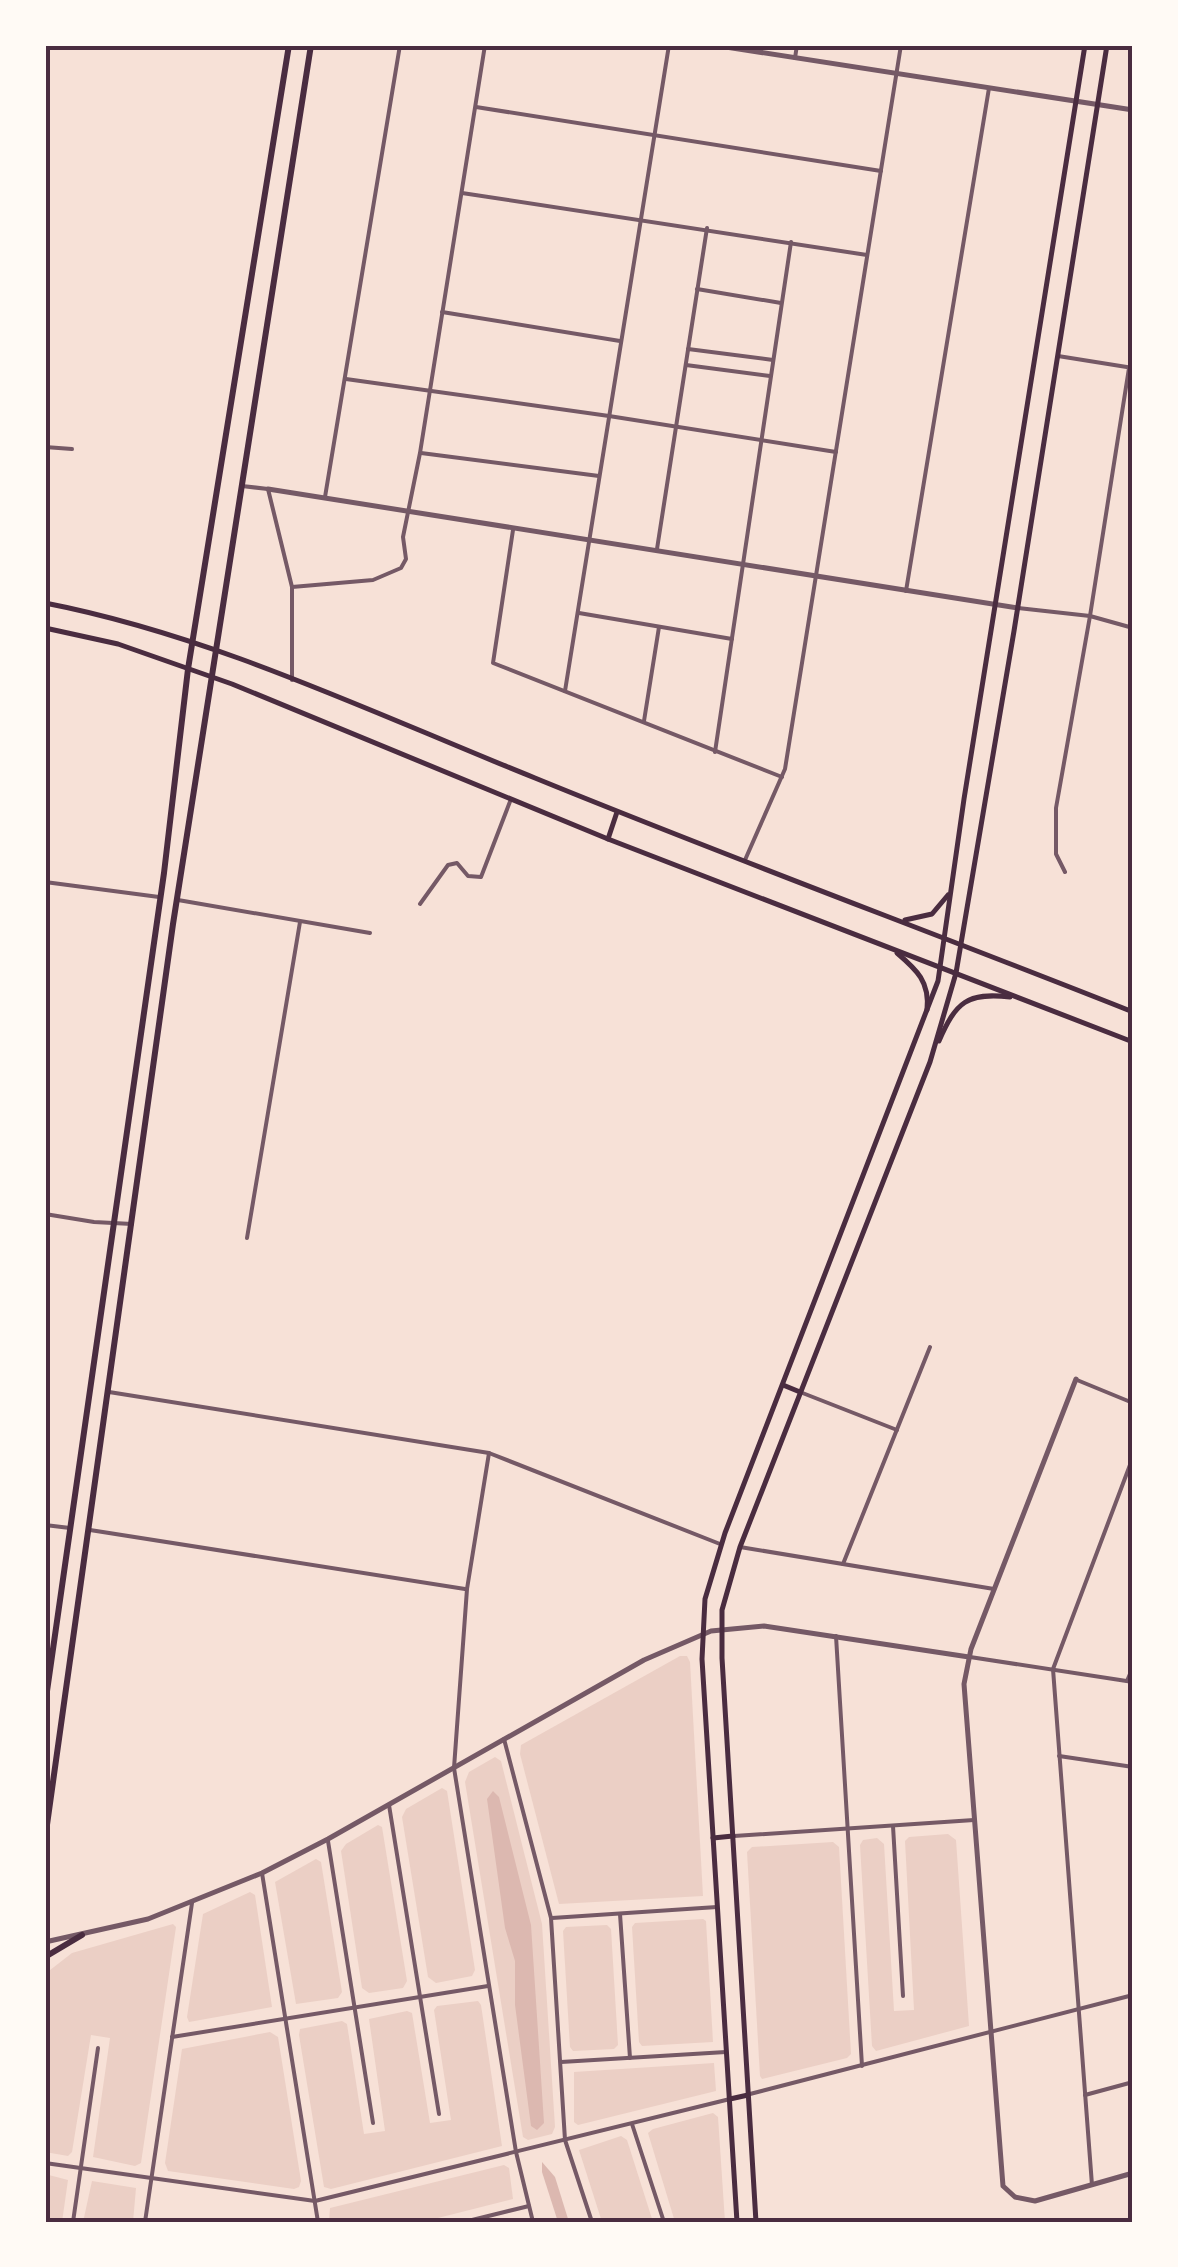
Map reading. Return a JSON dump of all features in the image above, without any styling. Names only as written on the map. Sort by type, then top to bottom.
[{"type":"main road","points":[[45,1705],[160,897],[188,669],[290,45]]},
{"type":"main road","points":[[45,1839],[215,650],[311,45]]},
{"type":"main road","points":[[738,2222],[702,1634],[705,1599],[720,1544],[925,1021],[941,968],[1085,45]]},
{"type":"main road","points":[[930,1062],[956,973],[1106,45]]},
{"type":"main road","points":[[45,602],[134,622],[215,650],[617,812],[1133,1012]]},
{"type":"main road","points":[[45,628],[118,644],[188,669],[608,839],[1133,1042]]},
{"type":"main road","points":[[608,839],[617,812]]},
{"type":"main road","points":[[896,918],[922,919],[932,914],[948,898],[952,883]]},
{"type":"main road","points":[[160,897],[178,900]]},
{"type":"main road","points":[[890,948],[918,972],[926,985],[925,1021]]},
{"type":"main road","points":[[756,2222],[720,1629],[728,1584],[949,1018],[965,1001],[989,995],[1025,1000]]},
{"type":"main road","points":[[783,1385],[800,1392]]},
{"type":"main road","points":[[713,1838],[733,1836]]},
{"type":"main road","points":[[45,1957],[82,1935]]},
{"type":"main road","points":[[730,2098],[748,2094]]},
{"type":"street","points":[[326,497],[400,45]]},
{"type":"street","points":[[292,587],[373,580],[401,568],[406,559],[403,537],[411,511],[485,45]]},
{"type":"street","points":[[565,691],[669,45]]},
{"type":"street","points":[[713,45],[1133,110]]},
{"type":"street","points":[[795,58],[797,45]]},
{"type":"street","points":[[745,860],[782,777],[901,45]]},
{"type":"street","points":[[906,591],[988,88]]},
{"type":"street","points":[[475,106],[881,171]]},
{"type":"street","points":[[461,193],[867,255]]},
{"type":"street","points":[[656,550],[707,228]]},
{"type":"street","points":[[715,752],[791,242]]},
{"type":"street","points":[[697,289],[782,303]]},
{"type":"street","points":[[442,312],[621,341]]},
{"type":"street","points":[[686,349],[772,360]]},
{"type":"street","points":[[1058,356],[1131,368],[1056,808],[1056,854],[1065,872]]},
{"type":"street","points":[[684,364],[770,376]]},
{"type":"street","points":[[346,379],[836,452]]},
{"type":"street","points":[[45,447],[72,448]]},
{"type":"street","points":[[420,452],[600,476]]},
{"type":"street","points":[[241,486],[906,591],[1090,616],[1133,628]]},
{"type":"street","points":[[268,489],[292,587],[292,680]]},
{"type":"street","points":[[514,527],[493,663],[782,777]]},
{"type":"street","points":[[577,613],[732,639]]},
{"type":"street","points":[[644,723],[659,628]]},
{"type":"street","points":[[1133,766],[1133,801]]},
{"type":"street","points":[[420,904],[436,879],[453,863],[462,866],[468,876],[481,876],[511,800]]},
{"type":"street","points":[[45,882],[160,897]]},
{"type":"street","points":[[178,900],[370,933]]},
{"type":"street","points":[[247,1238],[300,922]]},
{"type":"street","points":[[45,1214],[132,1224]]},
{"type":"street","points":[[844,1564],[930,1347]]},
{"type":"street","points":[[1133,1403],[1076,1379],[969,1657],[964,1684],[1004,2186],[1015,2198],[1029,2201],[1133,2174]]},
{"type":"street","points":[[109,1392],[488,1453],[720,1544]]},
{"type":"street","points":[[800,1392],[897,1430]]},
{"type":"street","points":[[488,1453],[468,1589],[454,1768],[516,2152],[533,2222]]},
{"type":"street","points":[[1092,2185],[1053,1670],[1133,1457]]},
{"type":"street","points":[[45,1525],[70,1528]]},
{"type":"street","points":[[90,1530],[468,1589]]},
{"type":"street","points":[[740,1547],[994,1589]]},
{"type":"street","points":[[45,1942],[132,1924],[262,1873],[328,1840],[644,1660],[720,1629],[764,1626],[1130,1682],[1133,1667]]},
{"type":"street","points":[[836,1636],[862,2066]]},
{"type":"street","points":[[504,1739],[551,1918],[565,2140],[592,2222]]},
{"type":"street","points":[[1058,1756],[1133,1767]]},
{"type":"street","points":[[389,1804],[439,2114]]},
{"type":"street","points":[[733,1836],[974,1820]]},
{"type":"street","points":[[893,1826],[903,1996]]},
{"type":"street","points":[[328,1840],[373,2123]]},
{"type":"street","points":[[262,1873],[318,2222]]},
{"type":"street","points":[[145,2222],[192,1902]]},
{"type":"street","points":[[551,1918],[717,1907]]},
{"type":"street","points":[[620,1914],[630,2058]]},
{"type":"street","points":[[172,2037],[488,1986]]},
{"type":"street","points":[[748,2094],[1133,1996]]},
{"type":"street","points":[[73,2222],[98,2048]]},
{"type":"street","points":[[561,2062],[726,2052]]},
{"type":"street","points":[[1084,2095],[1133,2082]]},
{"type":"street","points":[[45,2163],[315,2201],[730,2098]]},
{"type":"street","points":[[632,2124],[664,2222]]},
{"type":"street","points":[[464,2222],[529,2206]]},
{"type":"shaded area","points":[[680,1656],[687,1656],[690,1662],[703,1896],[559,1904],[520,1754],[521,1745]]},
{"type":"shaded area","points":[[495,1757],[501,1761],[542,1924],[555,2127],[552,2134],[528,2140],[523,2137],[465,1782],[469,1772]]},
{"type":"shaded area","points":[[442,1788],[447,1791],[475,1970],[472,1976],[436,1983],[428,1977],[402,1817],[406,1809]]},
{"type":"shaded area","points":[[493,1791],[499,1797],[531,1925],[544,2123],[537,2130],[531,2126],[515,2005],[515,1961],[505,1928],[487,1799]]},
{"type":"shaded area","points":[[378,1825],[382,1827],[407,1981],[403,1988],[369,1993],[362,1988],[341,1851]]},
{"type":"shaded area","points":[[948,1834],[956,1840],[969,2026],[876,2051],[872,2046],[860,1845],[863,1840],[877,1838],[884,1844],[894,2011],[914,2010],[905,1841],[909,1837]]},
{"type":"shaded area","points":[[833,1842],[839,1847],[851,2054],[762,2079],[747,1852],[752,1847]]},
{"type":"shaded area","points":[[316,1859],[321,1862],[342,1992],[338,1998],[296,2004],[275,1882]]},
{"type":"shaded area","points":[[250,1892],[255,1895],[272,2007],[189,2022],[203,1914]]},
{"type":"shaded area","points":[[703,1919],[713,2042],[642,2046],[632,1927],[635,1923]]},
{"type":"shaded area","points":[[173,1924],[176,1927],[141,2163],[135,2166],[93,2157],[110,2038],[91,2035],[72,2152],[68,2156],[45,2152],[45,1974],[72,1953]]},
{"type":"shaded area","points":[[607,1925],[611,1929],[618,2045],[614,2049],[573,2051],[563,1931],[566,1927]]},
{"type":"shaded area","points":[[478,2001],[502,2146],[331,2189],[324,2187],[300,2029],[342,2021],[347,2024],[364,2134],[385,2131],[369,2019],[412,2013],[430,2123],[451,2120],[434,2010],[437,2006]]},
{"type":"shaded area","points":[[270,2032],[278,2037],[299,2187],[168,2171],[165,2163],[182,2049]]},
{"type":"shaded area","points":[[714,2063],[716,2091],[578,2125],[574,2122],[574,2072]]},
{"type":"shaded area","points":[[713,2113],[718,2117],[725,2222],[675,2222],[648,2133]]},
{"type":"shaded area","points":[[621,2136],[627,2140],[653,2222],[602,2222],[579,2150]]},
{"type":"shaded area","points":[[542,2162],[555,2177],[569,2222],[558,2222]]},
{"type":"shaded area","points":[[504,2165],[509,2168],[513,2199],[422,2222],[329,2222],[330,2208]]},
{"type":"shaded area","points":[[45,2174],[68,2180],[62,2222],[45,2222]]},
{"type":"shaded area","points":[[92,2181],[136,2188],[133,2222],[83,2222]]}]
